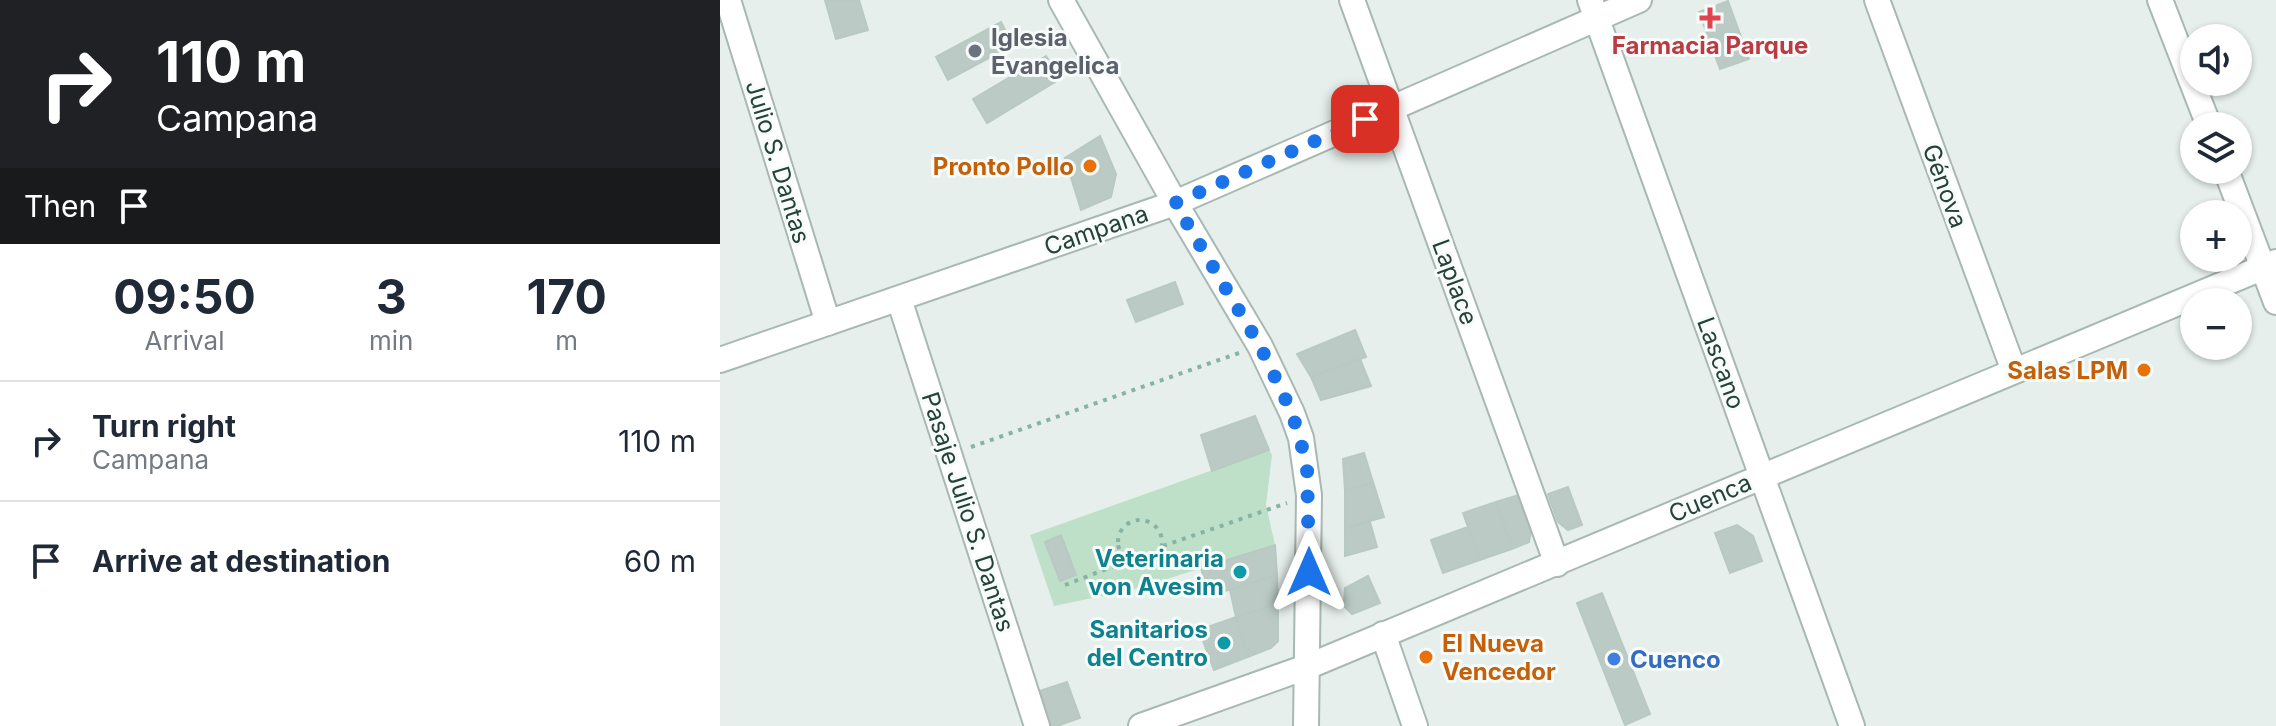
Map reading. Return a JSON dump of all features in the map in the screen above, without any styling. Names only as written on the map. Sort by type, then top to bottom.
[{"type":"street","name":"Julio S. Dantas","points":[[728,0],[828,323]]},
{"type":"street","points":[[1061,0],[1260,346],[1288,402],[1301,438],[1309,495],[1306,726]]},
{"type":"street","name":"Laplace","points":[[1352,0],[1557,564]]},
{"type":"street","name":"Campana","points":[[720,360],[1175,203],[1392,107],[1593,9],[1639,0]]},
{"type":"street","name":"Génova","points":[[1877,0],[2014,371]]},
{"type":"street","points":[[2160,0],[2204,112]]},
{"type":"street","name":"Lascano","points":[[1593,9],[1852,726]]},
{"type":"street","points":[[2232,184],[2270,265],[2276,302]]},
{"type":"street","name":"Cuenca","points":[[1144,725],[1309,666],[2270,265]]},
{"type":"street","name":"Pasaje Julio S. Dantas","points":[[899,299],[1037,726]]},
{"type":"street","points":[[1383,634],[1415,726]]},
{"type":"path","points":[[949,454],[1260,346]]},
{"type":"path","points":[[1163,546],[1309,495]]},
{"type":"path","points":[[1143,519],[1154,524],[1161,534],[1163,546],[1158,556],[1149,563],[1137,565],[1127,561],[1119,551],[1117,539],[1122,528],[1131,521],[1143,519]]},
{"type":"path","points":[[1065,585],[1127,561]]},
{"type":"green space","points":[[1269,450],[1272,455],[1266,505],[1275,545],[1135,589],[1054,606],[1030,535]]},
{"type":"building","points":[[825,0],[859,0],[868,30],[836,39]]},
{"type":"building","points":[[1728,1],[1749,59],[1720,69],[1699,12]]},
{"type":"building","name":"Iglesia Evangelica","points":[[1001,22],[1013,45],[948,80],[936,57]]},
{"type":"building","points":[[1046,56],[1060,79],[987,123],[973,99]]},
{"type":"building","name":"Pronto Pollo","points":[[1100,136],[1116,174],[1111,197],[1081,210],[1065,158]]},
{"type":"building","points":[[1175,282],[1183,304],[1136,322],[1127,300]]},
{"type":"building","points":[[1355,330],[1366,357],[1311,377],[1297,354]]},
{"type":"building","points":[[1360,359],[1371,386],[1321,400],[1311,377]]},
{"type":"building","points":[[1255,416],[1269,450],[1212,471],[1201,435]]},
{"type":"building","points":[[1364,453],[1373,482],[1345,491],[1343,459]]},
{"type":"building","points":[[1373,482],[1384,517],[1345,528],[1345,491]]},
{"type":"building","points":[[1568,487],[1582,525],[1568,530],[1558,522],[1548,494]]},
{"type":"building","points":[[1519,495],[1531,530],[1529,542],[1512,549],[1496,502]]},
{"type":"building","points":[[1496,502],[1512,549],[1480,560],[1463,513]]},
{"type":"building","points":[[1370,522],[1377,547],[1345,556],[1345,528]]},
{"type":"building","points":[[1737,525],[1753,536],[1762,561],[1730,573],[1715,533]]},
{"type":"building","points":[[1468,527],[1480,560],[1443,573],[1431,540]]},
{"type":"building","points":[[1061,535],[1076,575],[1060,581],[1045,542]]},
{"type":"building","name":"Veterinaria von Avesim","points":[[1275,545],[1277,575],[1209,596],[1201,568]]},
{"type":"building","points":[[1277,575],[1278,604],[1236,617],[1230,590]]},
{"type":"building","points":[[1368,576],[1380,603],[1352,614],[1344,606],[1345,588]]},
{"type":"building","name":"Cuenco","points":[[1602,593],[1650,714],[1625,725],[1577,603]]},
{"type":"building","points":[[1278,604],[1278,641],[1271,648],[1248,657],[1236,617]]},
{"type":"building","name":"Sanitarios del Centro","points":[[1236,617],[1248,657],[1214,670],[1199,630]]},
{"type":"building","points":[[1067,682],[1080,718],[1049,726],[1037,692]]},
{"type":"place","name":"Farmacia Parque","points":[[1710,18]]},
{"type":"place","name":"Iglesia Evangelica","points":[[975,51]]},
{"type":"place","name":"Pronto Pollo","points":[[1090,166]]},
{"type":"place","name":"Salas LPM","points":[[2144,370]]},
{"type":"place","name":"Veterinaria von Avesim","points":[[1240,572]]},
{"type":"place","name":"Sanitarios del Centro","points":[[1224,643]]},
{"type":"place","name":"El Nueva Vencedor","points":[[1426,657]]},
{"type":"place","name":"Cuenco","points":[[1614,659]]},
{"type":"route","points":[[1309,572],[1307,464],[1292,413],[1260,346],[1175,203],[1365,119]]}]
